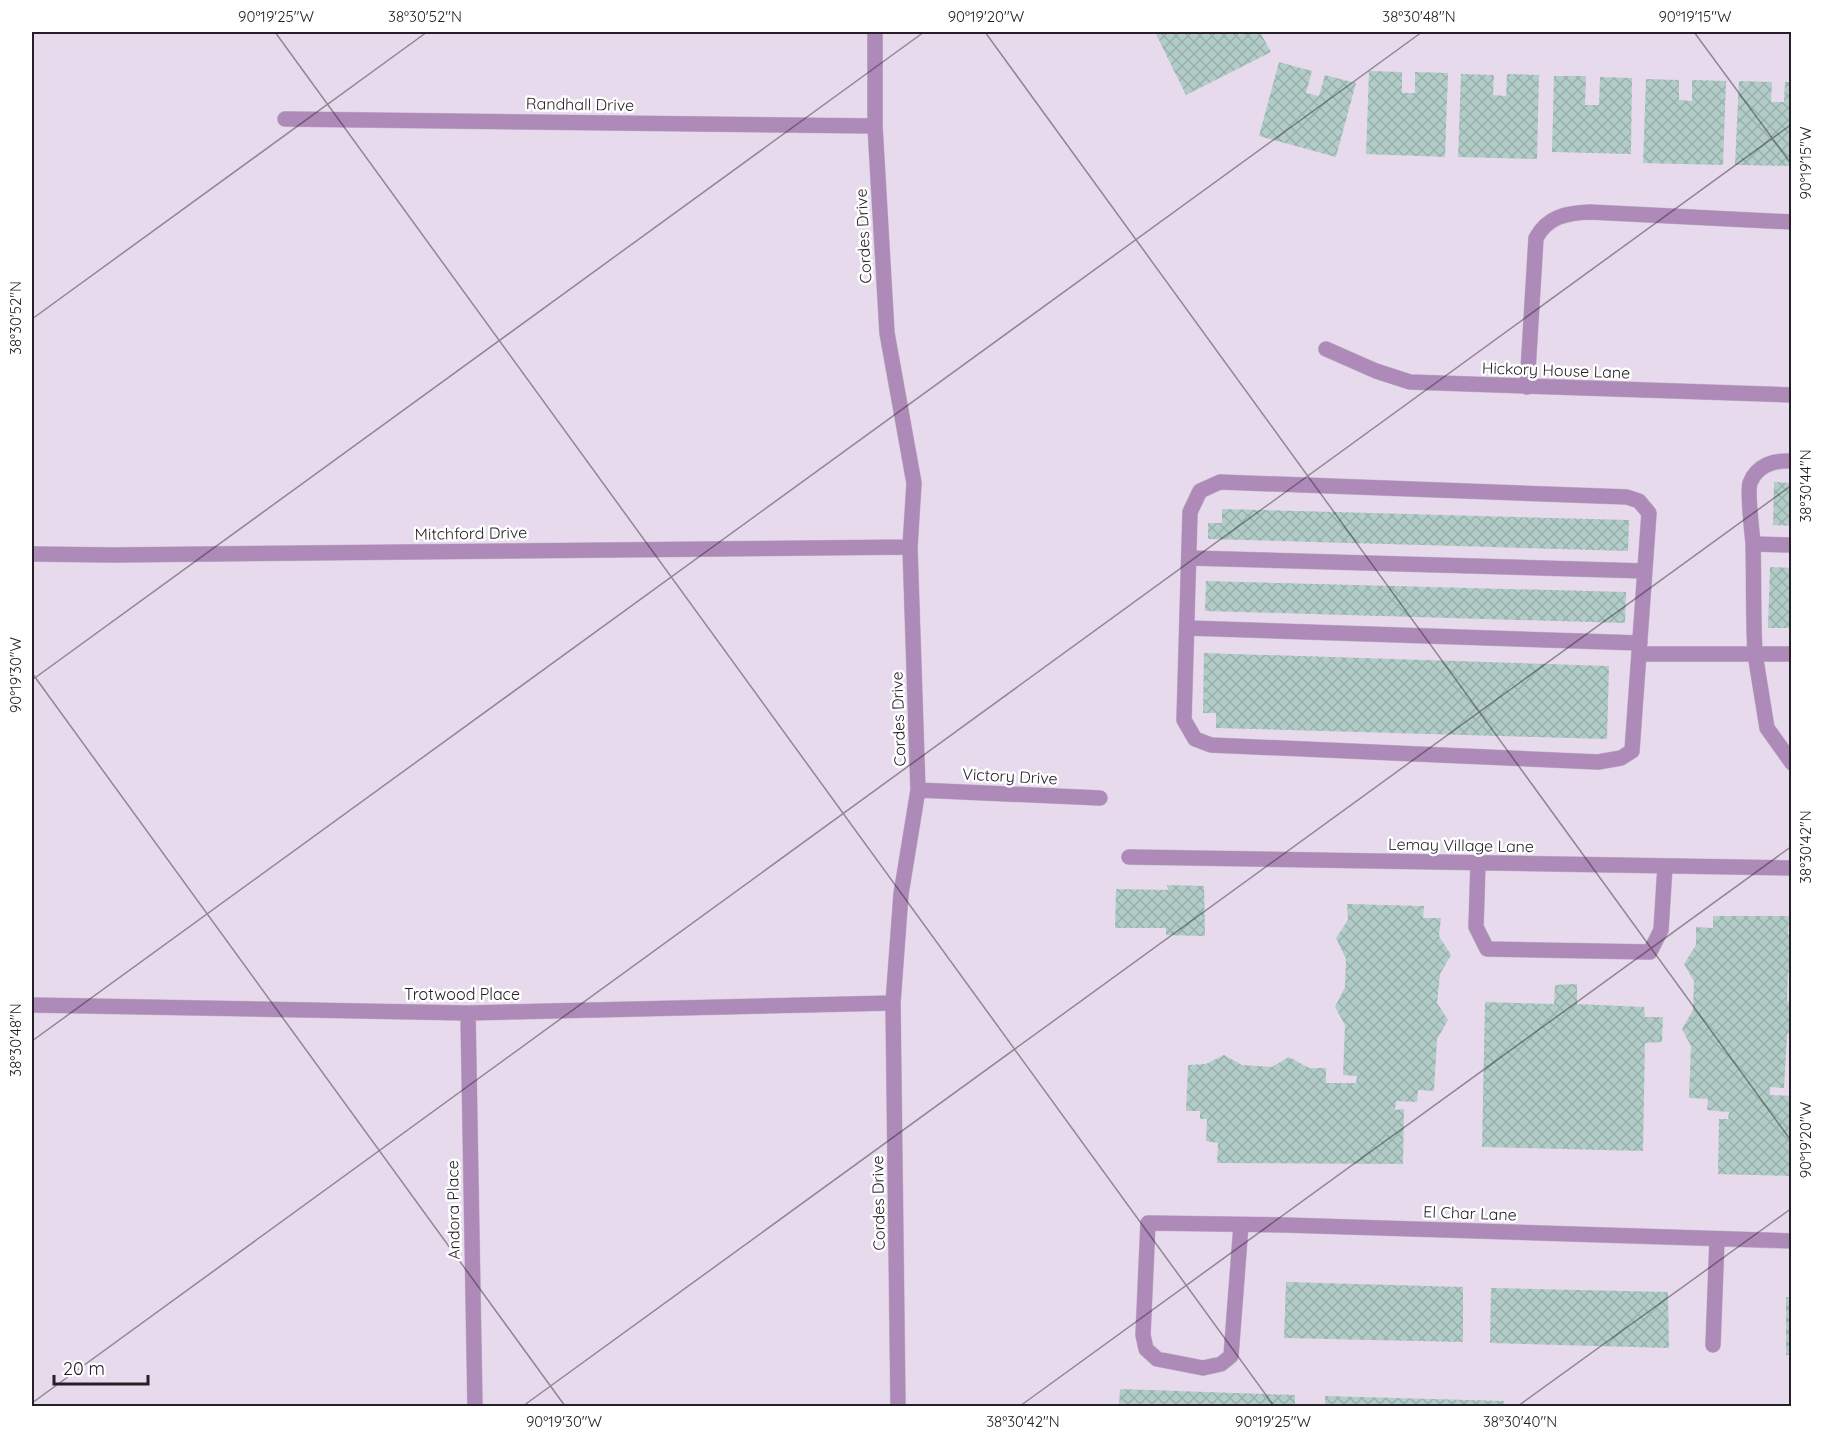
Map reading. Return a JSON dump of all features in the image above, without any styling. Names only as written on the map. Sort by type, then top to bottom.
[{"type":"street","name":"Cordes Drive","points":[[875,32],[875,126],[887,333],[914,483],[910,547],[918,790],[901,894],[893,1003],[898,1407]]},
{"type":"street","name":"Randhall Drive","points":[[285,119],[875,126]]},
{"type":"street","points":[[1527,387],[1536,238],[1541,230],[1557,217],[1568,213],[1590,212],[1791,222]]},
{"type":"street","name":"Hickory House Lane","points":[[1326,349],[1376,371],[1410,382],[1791,395]]},
{"type":"street","points":[[1791,461],[1779,460],[1762,467],[1749,484],[1753,544],[1752,609],[1755,654],[1767,728],[1791,763]]},
{"type":"street","points":[[1220,482],[1627,497],[1639,501],[1649,513],[1632,751],[1621,758],[1598,762],[1211,745],[1195,738],[1184,720],[1189,558],[1190,512],[1200,491],[1220,482]]},
{"type":"street","points":[[1753,544],[1791,545]]},
{"type":"street","name":"Mitchford Drive","points":[[32,554],[910,547]]},
{"type":"street","points":[[1189,558],[1645,571]]},
{"type":"street","points":[[1187,628],[1791,654]]},
{"type":"street","name":"Victory Drive","points":[[918,790],[1100,798]]},
{"type":"street","name":"Lemay Village Lane","points":[[1130,857],[1791,868]]},
{"type":"street","points":[[1479,863],[1476,927],[1487,949],[1638,952],[1650,952],[1661,930],[1665,866]]},
{"type":"street","name":"Trotwood Place","points":[[32,1005],[468,1013],[893,1003]]},
{"type":"street","name":"Andora Place","points":[[468,1013],[475,1407]]},
{"type":"street","name":"El Char Lane","points":[[1241,1224],[1231,1356],[1221,1364],[1203,1368],[1157,1359],[1146,1349],[1143,1335],[1148,1223],[1241,1224],[1791,1241]]},
{"type":"street","points":[[1713,1345],[1717,1239]]},
{"type":"building","points":[[1155,32],[1238,32],[1239,35],[1247,32],[1260,32],[1271,52],[1186,95]]},
{"type":"building","points":[[1279,62],[1312,71],[1306,93],[1319,96],[1325,75],[1356,83],[1336,157],[1259,136]]},
{"type":"building","points":[[1369,71],[1402,72],[1402,93],[1415,93],[1415,72],[1448,73],[1445,157],[1366,154]]},
{"type":"building","points":[[1461,74],[1494,75],[1493,95],[1506,96],[1507,74],[1539,75],[1537,159],[1458,157]]},
{"type":"building","points":[[1554,76],[1586,76],[1585,105],[1599,105],[1600,77],[1632,78],[1631,154],[1552,152]]},
{"type":"building","points":[[1646,79],[1679,80],[1679,100],[1692,101],[1692,80],[1726,81],[1723,165],[1643,163]]},
{"type":"building","points":[[1739,81],[1772,82],[1771,102],[1784,102],[1785,82],[1792,82],[1792,166],[1735,165]]},
{"type":"building","points":[[1774,482],[1792,483],[1792,526],[1773,525]]},
{"type":"building","points":[[1222,509],[1629,520],[1628,551],[1208,539],[1208,523],[1222,523]]},
{"type":"building","points":[[1770,567],[1792,568],[1792,628],[1768,628]]},
{"type":"building","points":[[1206,581],[1626,592],[1625,623],[1205,611]]},
{"type":"building","points":[[1204,653],[1609,666],[1607,739],[1216,728],[1216,713],[1203,713]]},
{"type":"building","points":[[1167,885],[1204,886],[1205,936],[1166,935],[1166,928],[1115,928],[1116,889],[1168,890]]},
{"type":"building","points":[[1347,904],[1424,906],[1423,918],[1441,918],[1439,936],[1451,955],[1440,974],[1437,1003],[1448,1020],[1437,1039],[1434,1091],[1418,1090],[1417,1102],[1396,1101],[1395,1110],[1404,1109],[1403,1164],[1217,1163],[1218,1143],[1206,1141],[1207,1119],[1200,1119],[1200,1111],[1186,1111],[1188,1065],[1206,1064],[1224,1055],[1242,1065],[1272,1067],[1289,1057],[1309,1068],[1326,1068],[1326,1083],[1356,1083],[1357,1076],[1343,1075],[1345,1025],[1335,1007],[1345,987],[1346,959],[1336,938],[1348,920]]},
{"type":"building","points":[[1713,916],[1789,916],[1788,934],[1792,940],[1792,966],[1788,973],[1787,1000],[1792,1010],[1792,1027],[1787,1035],[1784,1088],[1770,1087],[1770,1095],[1792,1096],[1792,1176],[1718,1174],[1719,1119],[1728,1119],[1729,1112],[1707,1110],[1708,1099],[1689,1098],[1691,1046],[1682,1029],[1693,1010],[1694,981],[1684,964],[1696,945],[1696,927],[1713,928]]},
{"type":"building","points":[[1577,984],[1577,1004],[1644,1007],[1645,1017],[1663,1017],[1662,1042],[1645,1043],[1643,1151],[1482,1147],[1485,1002],[1554,1004],[1555,985]]},
{"type":"building","points":[[1286,1282],[1463,1287],[1463,1342],[1284,1338]]},
{"type":"building","points":[[1491,1288],[1668,1292],[1669,1348],[1490,1343]]},
{"type":"building","points":[[1786,1297],[1792,1297],[1792,1355],[1786,1355]]},
{"type":"building","points":[[1120,1389],[1295,1395],[1295,1406],[1119,1406]]},
{"type":"building","points":[[1325,1396],[1504,1401],[1504,1406],[1325,1406]]}]
